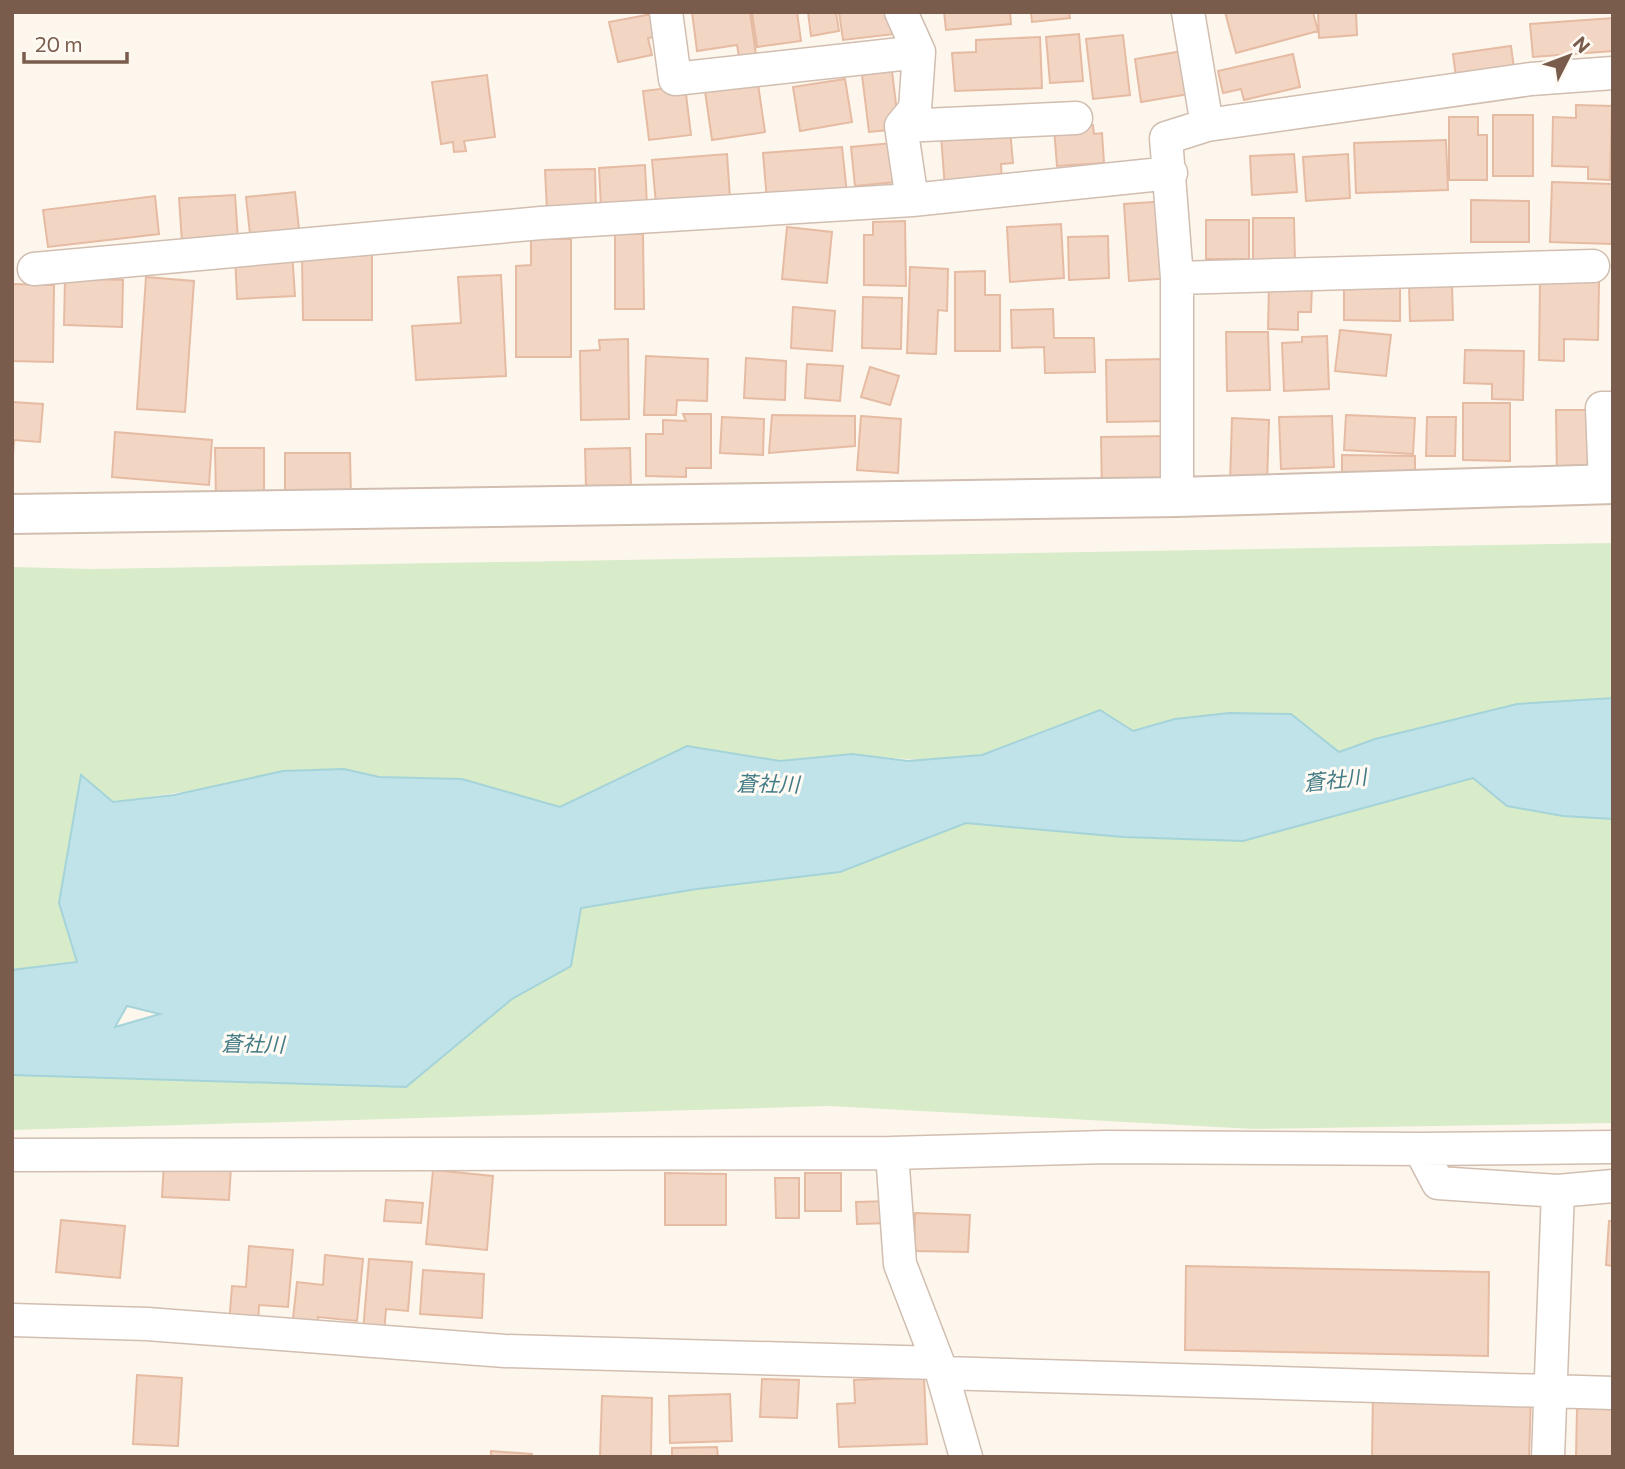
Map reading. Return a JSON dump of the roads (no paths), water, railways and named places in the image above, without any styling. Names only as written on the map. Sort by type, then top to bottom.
[{"type":"street","points":[[666,12],[675,79],[919,52]]},
{"type":"street","points":[[901,12],[919,52],[915,109],[901,126],[912,200]]},
{"type":"street","points":[[1188,12],[1207,125]]},
{"type":"street","points":[[1177,497],[1177,278],[1171,173],[1166,138],[1207,125],[1531,79],[1613,73]]},
{"type":"street","points":[[901,126],[1076,118]]},
{"type":"street","points":[[34,270],[528,224],[912,200],[1171,173]]},
{"type":"street","points":[[1177,278],[1593,266]]},
{"type":"street","points":[[12,514],[1177,497],[1609,484],[1602,408],[1613,408]]},
{"type":"street","points":[[12,1155],[892,1153],[1106,1147],[1613,1147]]},
{"type":"street","points":[[1420,1149],[1438,1183],[1558,1191],[1613,1186]]},
{"type":"street","points":[[892,1153],[900,1264],[940,1368],[966,1457]]},
{"type":"street","points":[[1548,1457],[1558,1191]]},
{"type":"street","points":[[12,1320],[147,1324],[249,1334],[505,1351],[1613,1393]]},
{"type":"water","name":"蒼社川","points":[[1613,698],[1613,819],[1563,816],[1507,806],[1473,778],[1243,841],[1123,837],[966,823],[840,872],[697,889],[581,908],[571,966],[512,999],[406,1087],[12,1075],[12,970],[77,962],[59,903],[81,775],[113,802],[174,795],[283,771],[344,769],[379,777],[462,779],[560,807],[687,746],[780,761],[852,754],[908,761],[982,755],[1100,710],[1133,731],[1175,719],[1229,713],[1291,714],[1339,752],[1375,739],[1517,704]],"holes":[[[127,1006],[160,1014],[115,1027]]]}]
